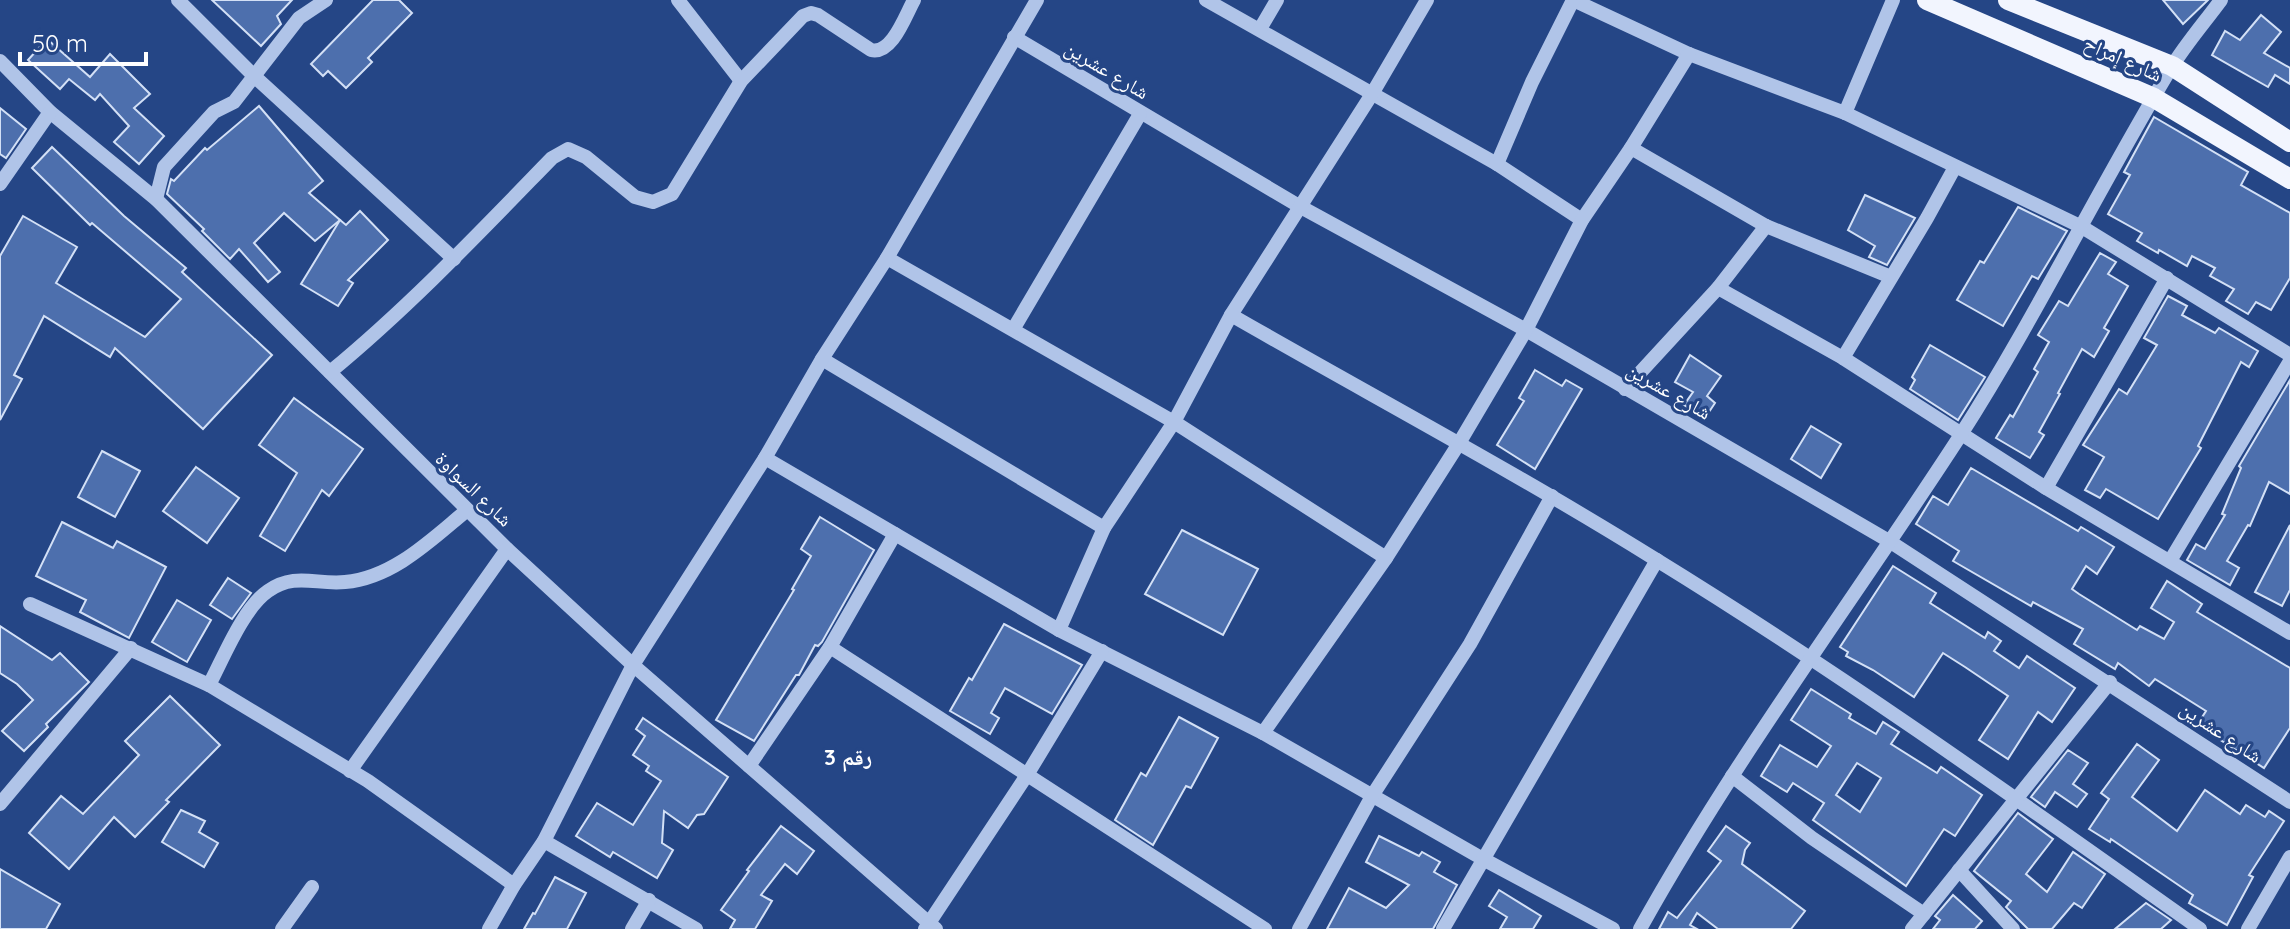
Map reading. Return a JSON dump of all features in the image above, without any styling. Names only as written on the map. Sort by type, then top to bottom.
[{"type":"main road","name":"شارع إمراح","points":[[1927,0],[2154,98],[2290,179]]},
{"type":"main road","name":"شارع إمراح","points":[[2011,0],[2172,66],[2290,142]]},
{"type":"street","points":[[178,0],[254,76],[454,259]]},
{"type":"street","points":[[156,199],[164,167],[214,112],[234,102],[299,18],[326,0]]},
{"type":"street","points":[[678,0],[741,81]]},
{"type":"street","points":[[330,372],[380,331],[552,158],[568,149],[586,157],[635,197],[653,202],[672,194],[741,81],[803,16],[811,13],[818,15],[871,50],[879,51],[897,31],[914,0]]},
{"type":"street","points":[[489,929],[544,841],[633,665],[887,258],[1037,0]]},
{"type":"street","points":[[1206,0],[1497,164],[1582,220]]},
{"type":"street","points":[[1260,29],[1277,0]]},
{"type":"street","points":[[1059,630],[1104,528],[1174,422],[1231,315],[1372,94],[1427,0]]},
{"type":"street","points":[[1497,164],[1532,82],[1573,0],[1689,54],[1845,113],[2082,227],[2290,355]]},
{"type":"street","points":[[1845,113],[1893,0]]},
{"type":"street","points":[[1640,929],[1732,776],[1961,434],[2172,66],[2221,0]]},
{"type":"street","name":"شارع عشرين","points":[[1014,37],[1299,206],[1526,330],[1889,541],[2290,802]]},
{"type":"street","points":[[1263,733],[1386,558],[1458,445],[1526,330],[1582,220],[1689,54]]},
{"type":"street","name":"شارع السواوة","points":[[0,61],[50,112],[156,199],[466,511],[633,665],[930,927]]},
{"type":"street","points":[[0,184],[50,112]]},
{"type":"street","points":[[1014,328],[1140,114]]},
{"type":"street","points":[[1631,148],[1766,226],[1891,277]]},
{"type":"street","points":[[1843,358],[1955,167]]},
{"type":"street","points":[[1625,389],[1718,288],[1766,226]]},
{"type":"street","points":[[887,258],[1174,422],[1386,558]]},
{"type":"street","points":[[2046,488],[2167,278]]},
{"type":"street","points":[[1718,288],[1843,358],[2046,488],[2290,633]]},
{"type":"street","points":[[1231,315],[1552,496],[1657,560],[2017,798],[2200,929]]},
{"type":"street","points":[[822,359],[1104,528]]},
{"type":"street","points":[[2170,561],[2290,361]]},
{"type":"street","points":[[765,458],[1059,630],[1263,733],[1483,859],[1613,929]]},
{"type":"street","points":[[1299,929],[1372,796],[1470,644],[1552,496]]},
{"type":"street","points":[[209,685],[244,620],[265,593],[286,580],[346,582],[379,573],[409,558],[466,511]]},
{"type":"street","points":[[749,766],[830,647],[895,534]]},
{"type":"street","points":[[350,771],[507,549]]},
{"type":"street","points":[[1443,929],[1657,560]]},
{"type":"street","points":[[30,604],[209,685],[350,771],[514,885]]},
{"type":"street","points":[[830,647],[1265,929]]},
{"type":"street","points":[[0,804],[131,648]]},
{"type":"street","points":[[930,927],[1102,651]]},
{"type":"street","points":[[1912,929],[2110,682]]},
{"type":"street","points":[[1732,776],[1812,838],[1924,914]]},
{"type":"street","points":[[544,841],[696,929]]},
{"type":"street","points":[[2248,929],[2290,857]]},
{"type":"street","points":[[1959,870],[2013,929]]},
{"type":"street","points":[[282,929],[312,887]]},
{"type":"street","points":[[632,929],[649,900]]},
{"type":"building","points":[[212,0],[292,0],[277,16],[281,24],[261,46]]},
{"type":"building","points":[[373,0],[399,0],[412,13],[368,58],[372,62],[346,88],[328,71],[323,76],[311,64]]},
{"type":"building","points":[[2163,0],[2208,0],[2183,24]]},
{"type":"building","points":[[2261,15],[2281,32],[2264,53],[2290,68],[2290,84],[2275,75],[2268,87],[2212,55],[2225,31],[2240,40]]},
{"type":"building","points":[[47,39],[90,77],[110,54],[150,94],[134,108],[164,136],[139,164],[114,142],[129,126],[100,94],[95,100],[69,79],[60,89],[28,60]]},
{"type":"building","points":[[259,106],[323,181],[309,193],[340,220],[315,241],[284,213],[254,243],[280,272],[268,282],[239,249],[230,259],[167,194],[171,179],[174,181],[205,148],[207,150]]},
{"type":"building","points":[[0,108],[26,129],[6,158],[0,154]]},
{"type":"building","points":[[2154,117],[2248,172],[2241,185],[2290,213],[2290,278],[2271,310],[2256,302],[2248,314],[2226,301],[2234,289],[2210,276],[2215,268],[2192,256],[2187,266],[2159,250],[2158,253],[2137,241],[2142,233],[2108,214],[2130,175],[2124,172]]},
{"type":"building","points":[[52,147],[124,216],[186,268],[182,272],[272,355],[203,429],[115,348],[110,357],[44,316],[14,375],[22,379],[0,420],[0,256],[23,216],[77,247],[56,283],[145,337],[181,299],[92,223],[90,225],[32,168]]},
{"type":"building","points":[[1865,195],[1915,218],[1887,265],[1869,257],[1875,246],[1848,230]]},
{"type":"building","points":[[2018,207],[2067,231],[2038,279],[2032,276],[2003,326],[1957,300]]},
{"type":"building","points":[[360,211],[388,240],[348,280],[353,283],[338,306],[301,284],[340,220],[346,225]]},
{"type":"building","points":[[2100,253],[2116,262],[2108,274],[2128,286],[2104,328],[2109,331],[2094,357],[2082,349],[2039,432],[2044,435],[2030,458],[1996,438],[2010,415],[2013,417],[2038,372],[2034,369],[2049,342],[2038,335],[2059,301],[2068,306]]},
{"type":"building","points":[[2168,296],[2187,306],[2182,315],[2215,333],[2219,328],[2258,351],[2249,367],[2241,362],[2198,446],[2201,448],[2158,519],[2106,489],[2100,498],[2085,490],[2104,457],[2083,445],[2119,389],[2127,394],[2157,345],[2144,338]]},
{"type":"building","points":[[1930,345],[1985,377],[1958,420],[1910,389],[1915,380],[1912,377]]},
{"type":"building","points":[[1690,355],[1721,376],[1707,396],[1715,403],[1705,418],[1684,405],[1693,392],[1675,382]]},
{"type":"building","points":[[1535,370],[1562,386],[1566,380],[1582,389],[1535,469],[1497,445],[1524,401],[1519,398]]},
{"type":"building","points":[[2290,380],[2290,494],[2269,482],[2250,526],[2227,561],[2239,568],[2230,585],[2187,560],[2196,544],[2205,549],[2225,515],[2222,514],[2241,468],[2239,466]]},
{"type":"building","points":[[294,398],[363,449],[329,496],[322,490],[285,551],[260,536],[297,473],[259,445]]},
{"type":"building","points":[[1811,426],[1841,444],[1821,478],[1791,459]]},
{"type":"building","points":[[102,451],[140,471],[115,517],[78,497]]},
{"type":"building","points":[[196,467],[239,498],[207,543],[163,511]]},
{"type":"building","points":[[1971,468],[2078,531],[2081,527],[2114,547],[2097,574],[2086,566],[2072,589],[2079,594],[2137,630],[2140,626],[2164,639],[2174,622],[2151,608],[2167,581],[2202,604],[2197,612],[2290,668],[2290,728],[2264,768],[2197,725],[2206,711],[2155,679],[2149,686],[2118,663],[2115,669],[2074,644],[2083,629],[2033,602],[2031,606],[1953,561],[1959,551],[1916,524],[1933,496],[1948,505]]},
{"type":"building","points":[[820,517],[874,550],[822,642],[815,645],[799,675],[796,675],[754,741],[716,720],[794,590],[811,556],[801,549]]},
{"type":"building","points":[[62,522],[113,548],[117,541],[166,567],[129,638],[80,612],[86,600],[36,576]]},
{"type":"building","points":[[2290,525],[2290,590],[2282,606],[2255,592]]},
{"type":"building","points":[[1182,530],[1258,569],[1223,635],[1145,594]]},
{"type":"building","points":[[1893,566],[1936,593],[1930,603],[1985,638],[1988,632],[2001,641],[1994,651],[2019,668],[2027,656],[2075,688],[2052,722],[2038,712],[2008,759],[1979,740],[2008,696],[1965,667],[1943,653],[1914,697],[1846,656],[1848,652],[1840,647]]},
{"type":"building","points":[[228,578],[251,593],[232,619],[210,605]]},
{"type":"building","points":[[177,600],[211,620],[187,662],[152,642]]},
{"type":"building","points":[[1004,624],[1082,665],[1052,714],[1005,688],[991,713],[999,718],[990,734],[950,711]]},
{"type":"building","points":[[0,626],[52,660],[60,653],[89,682],[46,724],[48,727],[24,751],[2,731],[33,700],[0,673]]},
{"type":"building","points":[[1811,689],[1876,734],[1883,722],[1899,732],[1891,744],[1937,773],[1941,767],[1982,795],[1955,836],[1944,829],[1906,886],[1813,820],[1824,803],[1793,783],[1787,792],[1761,776],[1780,745],[1817,767],[1831,746],[1791,720]],"holes":[[[1857,763],[1881,778],[1860,812],[1836,795]]]},
{"type":"building","points":[[170,696],[220,745],[135,837],[114,817],[69,869],[29,833],[61,796],[83,814],[139,755],[125,741]]},
{"type":"building","points":[[1179,717],[1218,738],[1191,788],[1186,786],[1153,845],[1115,820],[1141,773],[1146,776]]},
{"type":"building","points":[[643,718],[728,777],[704,814],[697,815],[688,828],[664,811],[662,843],[673,850],[657,878],[613,852],[610,857],[576,836],[597,803],[633,825],[661,781],[646,771],[649,766],[633,755],[645,736],[636,729]]},
{"type":"building","points":[[2137,744],[2159,760],[2132,797],[2177,831],[2205,790],[2240,814],[2246,805],[2265,817],[2269,811],[2284,821],[2249,875],[2253,877],[2227,925],[2189,903],[2193,895],[2111,839],[2110,842],[2089,829],[2109,799],[2101,793]]},
{"type":"building","points":[[2068,750],[2088,763],[2073,784],[2087,794],[2077,807],[2055,792],[2045,807],[2031,797]]},
{"type":"building","points":[[181,810],[205,821],[199,832],[218,843],[204,867],[162,842]]},
{"type":"building","points":[[2018,813],[2053,839],[2026,874],[2047,892],[2073,852],[2105,874],[2082,908],[2074,903],[2052,929],[2028,929],[2006,907],[2011,901],[1974,871]]},
{"type":"building","points":[[781,826],[814,851],[797,874],[785,864],[761,895],[772,901],[755,929],[730,929],[735,920],[721,910]]},
{"type":"building","points":[[1726,826],[1750,843],[1742,864],[1805,911],[1791,929],[1718,929],[1697,913],[1690,925],[1697,929],[1659,929],[1668,912],[1677,918],[1721,861],[1708,851]]},
{"type":"building","points":[[1379,836],[1419,856],[1422,852],[1440,862],[1434,872],[1457,885],[1433,929],[1327,929],[1349,888],[1386,908],[1409,885],[1366,862]]},
{"type":"building","points":[[0,869],[60,904],[46,929],[0,929]]},
{"type":"building","points":[[555,877],[586,893],[567,929],[524,929],[535,914]]},
{"type":"building","points":[[1499,890],[1541,916],[1533,929],[1500,929],[1507,917],[1489,906]]},
{"type":"building","points":[[1953,895],[1982,921],[1975,929],[1933,929],[1940,920],[1935,916]]},
{"type":"building","points":[[2146,903],[2171,920],[2161,929],[2115,929]]},
{"type":"district","name":"رقم 3","points":[[848,757]]}]
